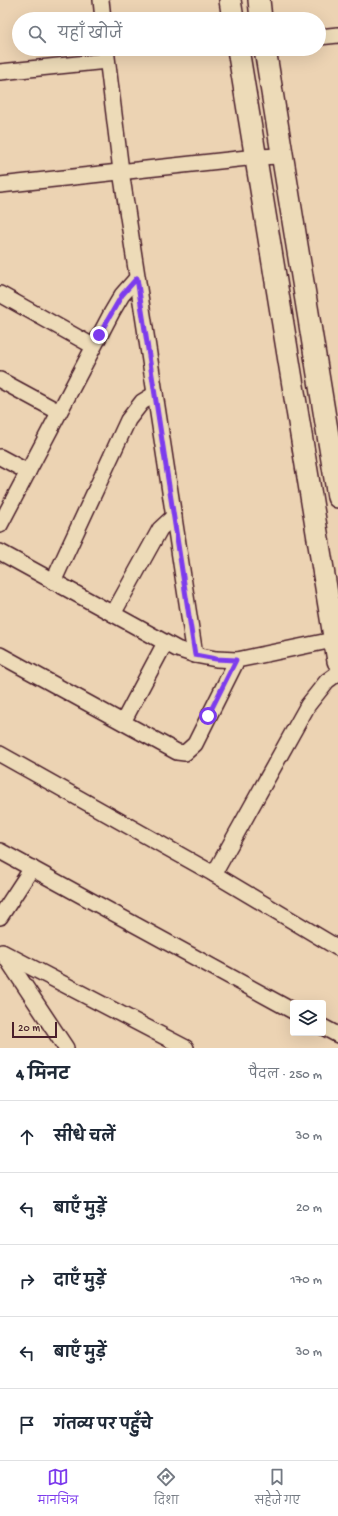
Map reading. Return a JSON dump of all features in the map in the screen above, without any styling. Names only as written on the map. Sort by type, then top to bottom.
[{"type":"main road","points":[[230,0],[232,12]]},
{"type":"main road","points":[[259,0],[260,12]]},
{"type":"main road","points":[[239,56],[336,639],[338,661]]},
{"type":"main road","points":[[266,56],[338,497]]},
{"type":"street","points":[[100,0],[101,12]]},
{"type":"street","points":[[326,36],[338,34]]},
{"type":"street","points":[[0,72],[100,56]]},
{"type":"street","points":[[106,56],[121,171],[195,655]]},
{"type":"street","points":[[0,185],[256,157],[282,156]]},
{"type":"street","points":[[0,525],[93,346],[122,295],[137,278]]},
{"type":"street","points":[[0,294],[93,346]]},
{"type":"street","points":[[0,380],[59,412]]},
{"type":"street","points":[[53,582],[128,420],[142,402],[155,394]]},
{"type":"street","points":[[0,457],[28,472]]},
{"type":"street","points":[[114,614],[160,529],[174,516]]},
{"type":"street","points":[[0,552],[165,643],[195,655],[216,659],[236,660],[336,639]]},
{"type":"street","points":[[123,722],[165,643]]},
{"type":"street","points":[[0,655],[177,752],[185,753],[194,744],[236,660]]},
{"type":"street","points":[[214,874],[308,705],[327,681],[338,673]]},
{"type":"street","points":[[0,754],[214,874],[338,948]]},
{"type":"street","points":[[0,851],[290,1009]]},
{"type":"street","points":[[0,917],[32,868]]},
{"type":"street","points":[[1,950],[66,1048]]},
{"type":"street","points":[[1,950],[186,1048]]},
{"type":"street","points":[[326,1029],[338,1035]]},
{"type":"route","points":[[99,335],[122,295],[137,278],[195,655],[216,659],[236,660],[208,716]]}]
